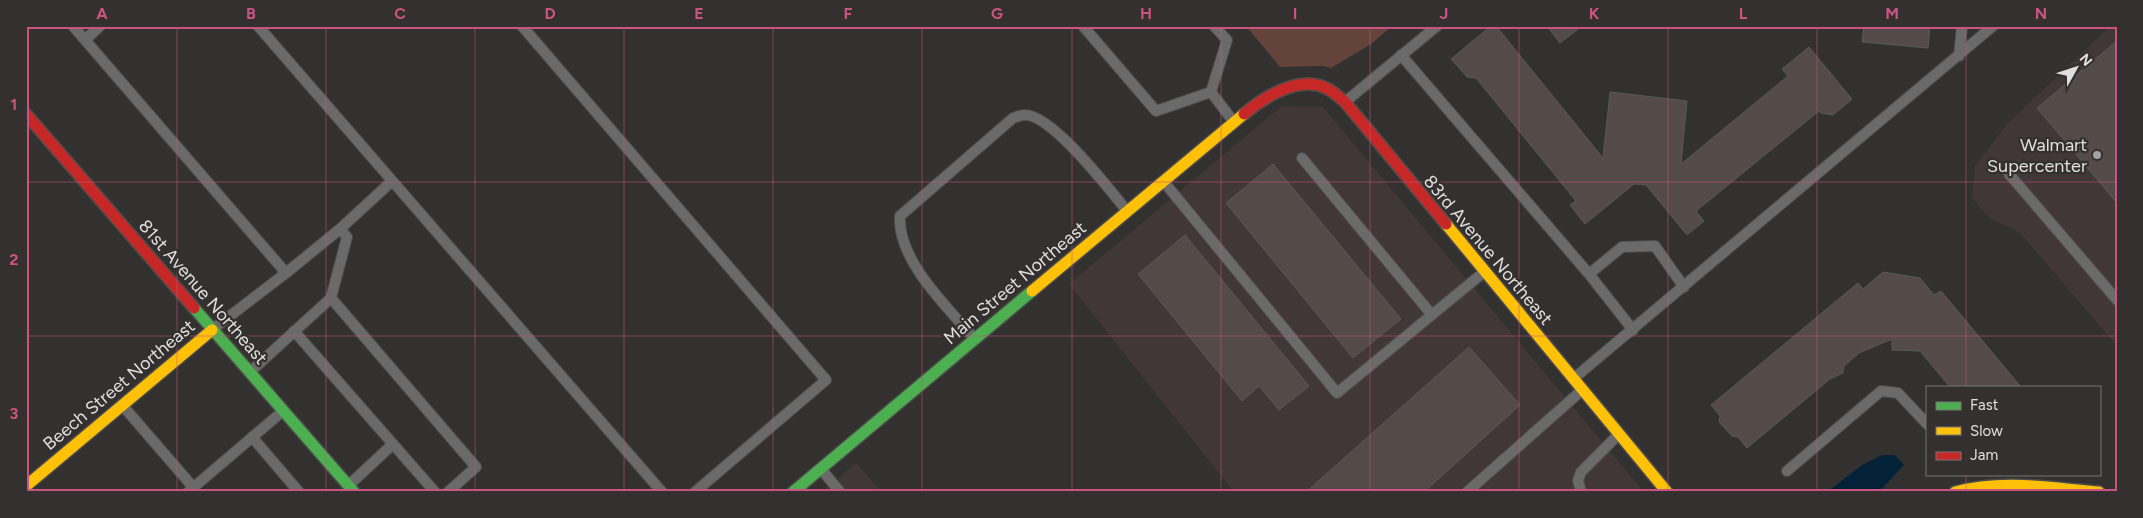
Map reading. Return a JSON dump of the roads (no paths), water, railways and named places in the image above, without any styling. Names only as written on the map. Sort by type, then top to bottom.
[{"type":"street","name":"83rd Avenue Northeast","points":[[1258,101],[1307,83],[1326,88],[1345,102],[1667,492]]},
{"type":"street","name":"Main Street Northeast","points":[[793,492],[1258,101]]},
{"type":"street","name":"81st Avenue Northeast","points":[[27,116],[351,489]]},
{"type":"street","name":"Beech Street Northeast","points":[[26,486],[212,330]]},
{"type":"street","points":[[1955,492],[1966,484],[2030,485],[2062,490],[2099,492]]},
{"type":"lane","points":[[73,26],[286,273]]},
{"type":"lane","points":[[84,40],[100,26]]},
{"type":"lane","points":[[258,26],[391,182],[662,492]]},
{"type":"lane","points":[[522,26],[826,380],[695,492]]},
{"type":"lane","points":[[1083,26],[1156,111],[1211,92]]},
{"type":"lane","points":[[1211,92],[1226,40],[1214,26]]},
{"type":"lane","points":[[1345,102],[1437,26]]},
{"type":"lane","points":[[1959,56],[1962,26]]},
{"type":"lane","points":[[1573,380],[1994,26]]},
{"type":"lane","points":[[1401,55],[1588,274],[1633,330]]},
{"type":"lane","points":[[1211,92],[1234,122]]},
{"type":"lane","points":[[975,340],[938,297],[906,250],[899,226],[900,216],[1013,118],[1025,114],[1047,123],[1093,169],[1128,211]]},
{"type":"lane","points":[[1302,158],[1432,315]]},
{"type":"lane","points":[[2009,174],[2117,300]]},
{"type":"lane","points":[[1163,181],[1337,393],[1484,272]]},
{"type":"lane","points":[[212,330],[340,229],[391,182]]},
{"type":"lane","points":[[249,372],[331,298],[346,237],[340,229]]},
{"type":"lane","points":[[1588,274],[1622,246],[1655,246],[1684,286]]},
{"type":"lane","points":[[331,298],[476,467],[448,492]]},
{"type":"lane","points":[[294,331],[435,492]]},
{"type":"lane","points":[[1467,492],[1582,390]]},
{"type":"lane","points":[[1786,471],[1881,391],[1898,393],[1926,423]]},
{"type":"lane","points":[[122,405],[191,490],[283,410]]},
{"type":"lane","points":[[1581,492],[1578,480],[1581,472],[1618,434]]},
{"type":"lane","points":[[252,437],[299,492]]},
{"type":"lane","points":[[351,489],[393,444]]},
{"type":"lane","points":[[821,468],[840,492]]},
{"type":"water","points":[[1882,455],[1895,455],[1904,465],[1879,492],[1827,492],[1862,465]]},
{"type":"place","name":"Walmart Supercenter","points":[[2097,155]]}]
